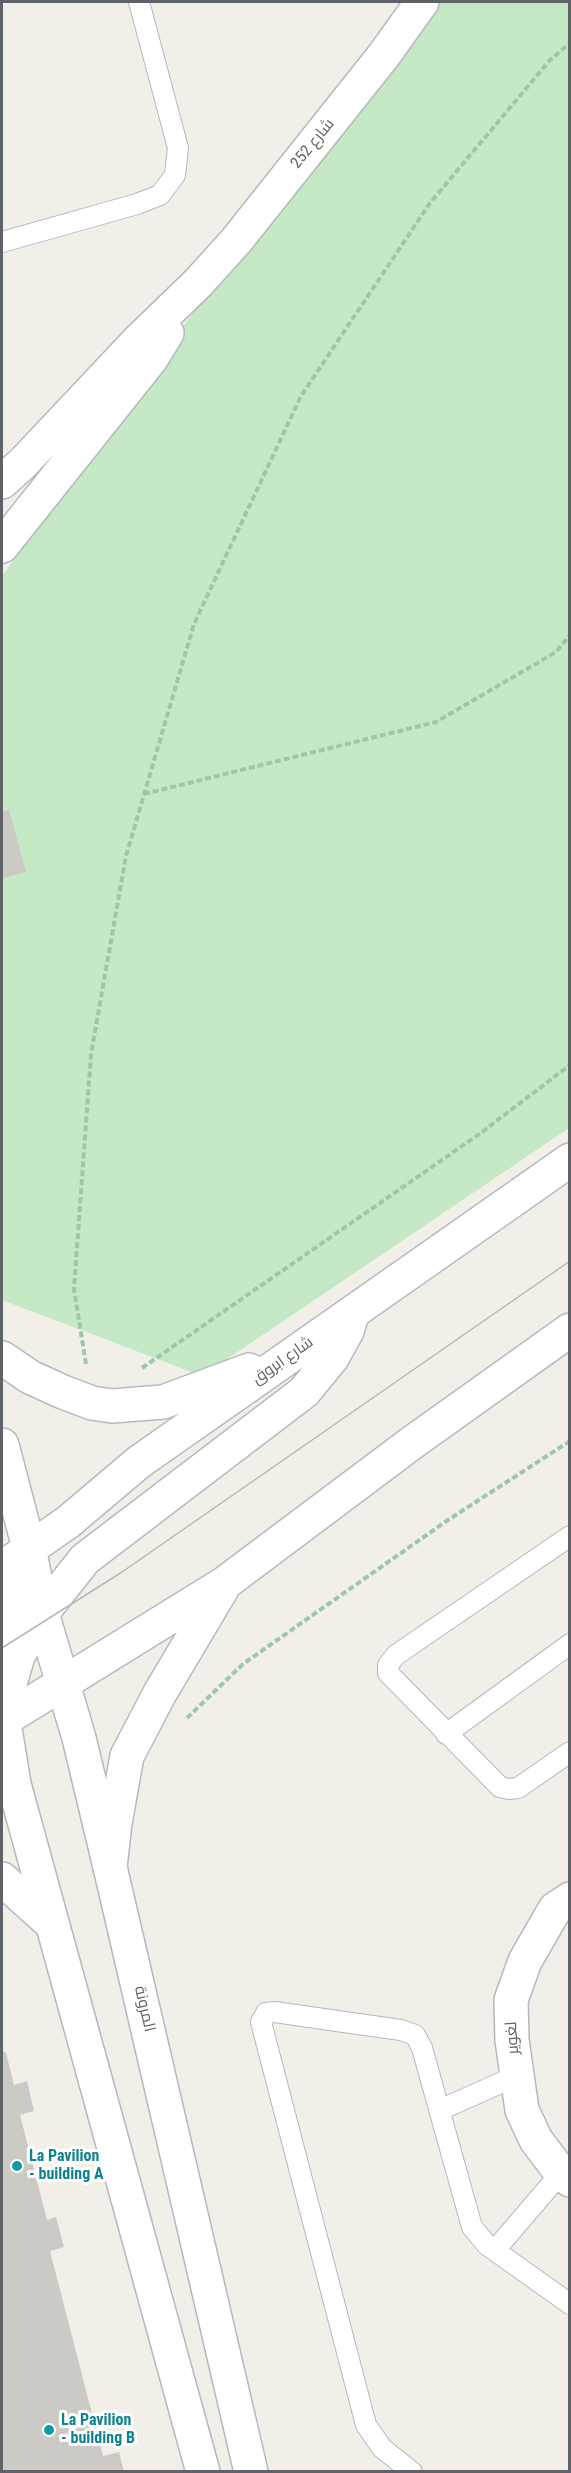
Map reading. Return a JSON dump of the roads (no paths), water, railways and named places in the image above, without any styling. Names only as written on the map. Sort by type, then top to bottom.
[{"type":"street","name":"شارع 252","points":[[2,482],[23,463],[138,341],[198,283],[236,241],[377,65],[422,2]]},
{"type":"street","name":"شارع 252","points":[[2,546],[151,359],[198,283]]},
{"type":"street","name":"شارع ابروق","points":[[2,1568],[68,1522],[139,1462],[570,1160]]},
{"type":"street","points":[[203,2472],[14,1784],[3,1716],[18,1656],[42,1612],[86,1559],[304,1392],[332,1358],[347,1331],[352,1312]]},
{"type":"street","points":[[3,1716],[225,1583],[412,1442],[570,1330]]},
{"type":"street","points":[[2,1358],[30,1377],[92,1403],[112,1406],[141,1406],[163,1402],[260,1366],[283,1361]]},
{"type":"street","name":"المرونة","points":[[2,1445],[42,1612],[63,1681],[110,1867],[251,2472]]},
{"type":"street","points":[[2,1639],[28,1548]]},
{"type":"street","points":[[110,1867],[127,1756],[225,1583]]},
{"type":"street","points":[[2,1879],[52,1924]]},
{"type":"street","name":"لغوير","points":[[565,2176],[536,2140],[522,2110],[516,2076],[511,2000],[525,1961],[555,1909],[570,1899]]},
{"type":"lane","points":[[2,242],[137,204],[160,195],[175,175],[178,148],[139,2]]},
{"type":"lane","points":[[570,1536],[391,1659],[387,1665],[388,1673],[500,1787],[509,1790],[526,1783],[570,1752]]},
{"type":"lane","points":[[446,1734],[570,1644]]},
{"type":"lane","points":[[412,2472],[382,2448],[366,2425],[262,2026],[262,2017],[266,2013],[275,2012],[401,2030],[415,2036],[423,2048],[471,2227],[478,2237],[570,2304]]},
{"type":"lane","points":[[440,2110],[516,2076]]},
{"type":"lane","points":[[495,2250],[565,2176]]},
{"type":"tram line","points":[[2,1648],[122,1572],[570,1261]]},
{"type":"place","name":"La Pavilion - building A","points":[[17,2166]]},
{"type":"place","name":"La Pavilion - building B","points":[[49,2430]]}]
